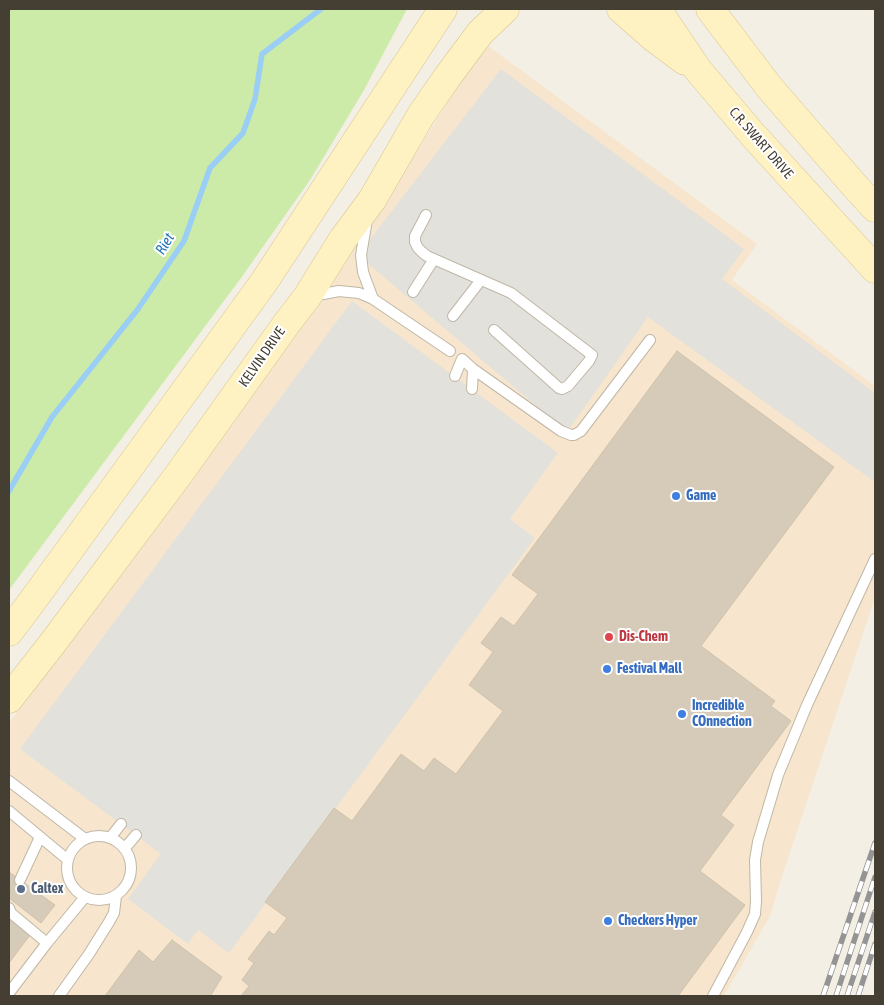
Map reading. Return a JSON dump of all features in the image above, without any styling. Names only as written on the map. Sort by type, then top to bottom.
[{"type":"street","points":[[9,632],[264,282],[443,9]]},
{"type":"street","points":[[621,9],[654,38],[698,70]]},
{"type":"street","name":"C.R. SWART DRIVE","points":[[657,9],[698,70],[753,135],[875,269]]},
{"type":"street","points":[[710,9],[769,88],[875,208]]},
{"type":"street","points":[[727,9],[769,88]]},
{"type":"street","name":"KELVIN DRIVE","points":[[9,700],[179,474],[307,297],[343,239],[372,200],[422,115],[448,76],[480,33],[505,11]]},
{"type":"lane","points":[[372,200],[361,255],[363,272],[373,300]]},
{"type":"lane","points":[[426,215],[415,236],[415,242],[422,252],[434,260],[511,293],[592,354],[589,361],[568,386],[562,389],[558,388],[494,330]]},
{"type":"lane","points":[[413,292],[434,260]]},
{"type":"lane","points":[[453,316],[481,280]]},
{"type":"lane","points":[[307,297],[339,291],[359,293],[373,300],[450,351]]},
{"type":"lane","points":[[455,376],[462,359],[473,369],[561,431],[574,435],[581,431],[650,340]]},
{"type":"lane","points":[[472,389],[473,369]]},
{"type":"lane","points":[[713,996],[755,914],[755,860],[758,842],[778,776],[807,705],[875,559]]},
{"type":"lane","points":[[9,781],[85,839]]},
{"type":"lane","points":[[9,811],[68,860]]},
{"type":"lane","points":[[110,838],[121,824]]},
{"type":"lane","points":[[125,848],[136,835]]},
{"type":"lane","points":[[107,836],[117,840],[125,848],[130,858],[132,869],[130,880],[125,889],[116,896],[106,900],[95,900],[85,897],[76,891],[69,882],[67,871],[71,851],[85,839],[107,836]]},
{"type":"lane","points":[[20,880],[40,837]]},
{"type":"lane","points":[[59,996],[90,954],[110,922],[114,913],[116,896]]},
{"type":"lane","points":[[9,993],[85,897]]},
{"type":"lane","points":[[9,908],[11,912],[47,943]]},
{"type":"shaded area","points":[[484,43],[757,244],[732,280],[875,386],[875,597],[770,916],[724,996],[9,996],[9,723],[388,198]]},
{"type":"shaded area","points":[[501,69],[744,249],[722,279],[875,393],[875,482],[648,317],[567,432],[358,255]]},
{"type":"shaded area","points":[[352,301],[558,453],[510,519],[535,538],[229,953],[198,930],[188,944],[128,899],[161,854],[20,749]]},
{"type":"green space","points":[[9,9],[407,9],[364,90],[310,180],[241,278],[9,590]]},
{"type":"building","name":"Festival Mall","points":[[677,351],[834,467],[701,646],[775,701],[771,706],[791,721],[721,815],[734,825],[700,871],[745,905],[678,996],[241,996],[249,986],[242,980],[254,963],[248,959],[269,931],[274,935],[287,918],[265,902],[334,808],[352,821],[401,754],[424,771],[434,758],[456,774],[503,711],[469,685],[493,652],[481,643],[501,617],[514,626],[538,594],[512,575]]},
{"type":"building","name":"Caltex","points":[[9,872],[55,905],[41,923],[9,898]]},
{"type":"building","name":"Caltex","points":[[9,919],[30,935],[9,963]]},
{"type":"building","points":[[172,940],[222,977],[212,996],[105,996],[139,950],[153,962]]},
{"type":"waterway","name":"Riet","points":[[9,491],[52,417],[138,309],[184,241],[210,168],[243,133],[255,99],[262,54],[321,9]]},
{"type":"railway","points":[[823,996],[875,843]]},
{"type":"railway","points":[[836,996],[875,877]]},
{"type":"railway","points":[[847,996],[875,912]]},
{"type":"railway","points":[[858,996],[875,944]]},
{"type":"place","name":"Game","points":[[676,496]]},
{"type":"place","name":"Dis-Chem","points":[[609,637]]},
{"type":"place","name":"Festival Mall","points":[[607,669]]},
{"type":"place","name":"Incredible COnnection","points":[[682,714]]},
{"type":"place","name":"Caltex","points":[[21,889]]},
{"type":"place","name":"Checkers Hyper","points":[[608,921]]}]
